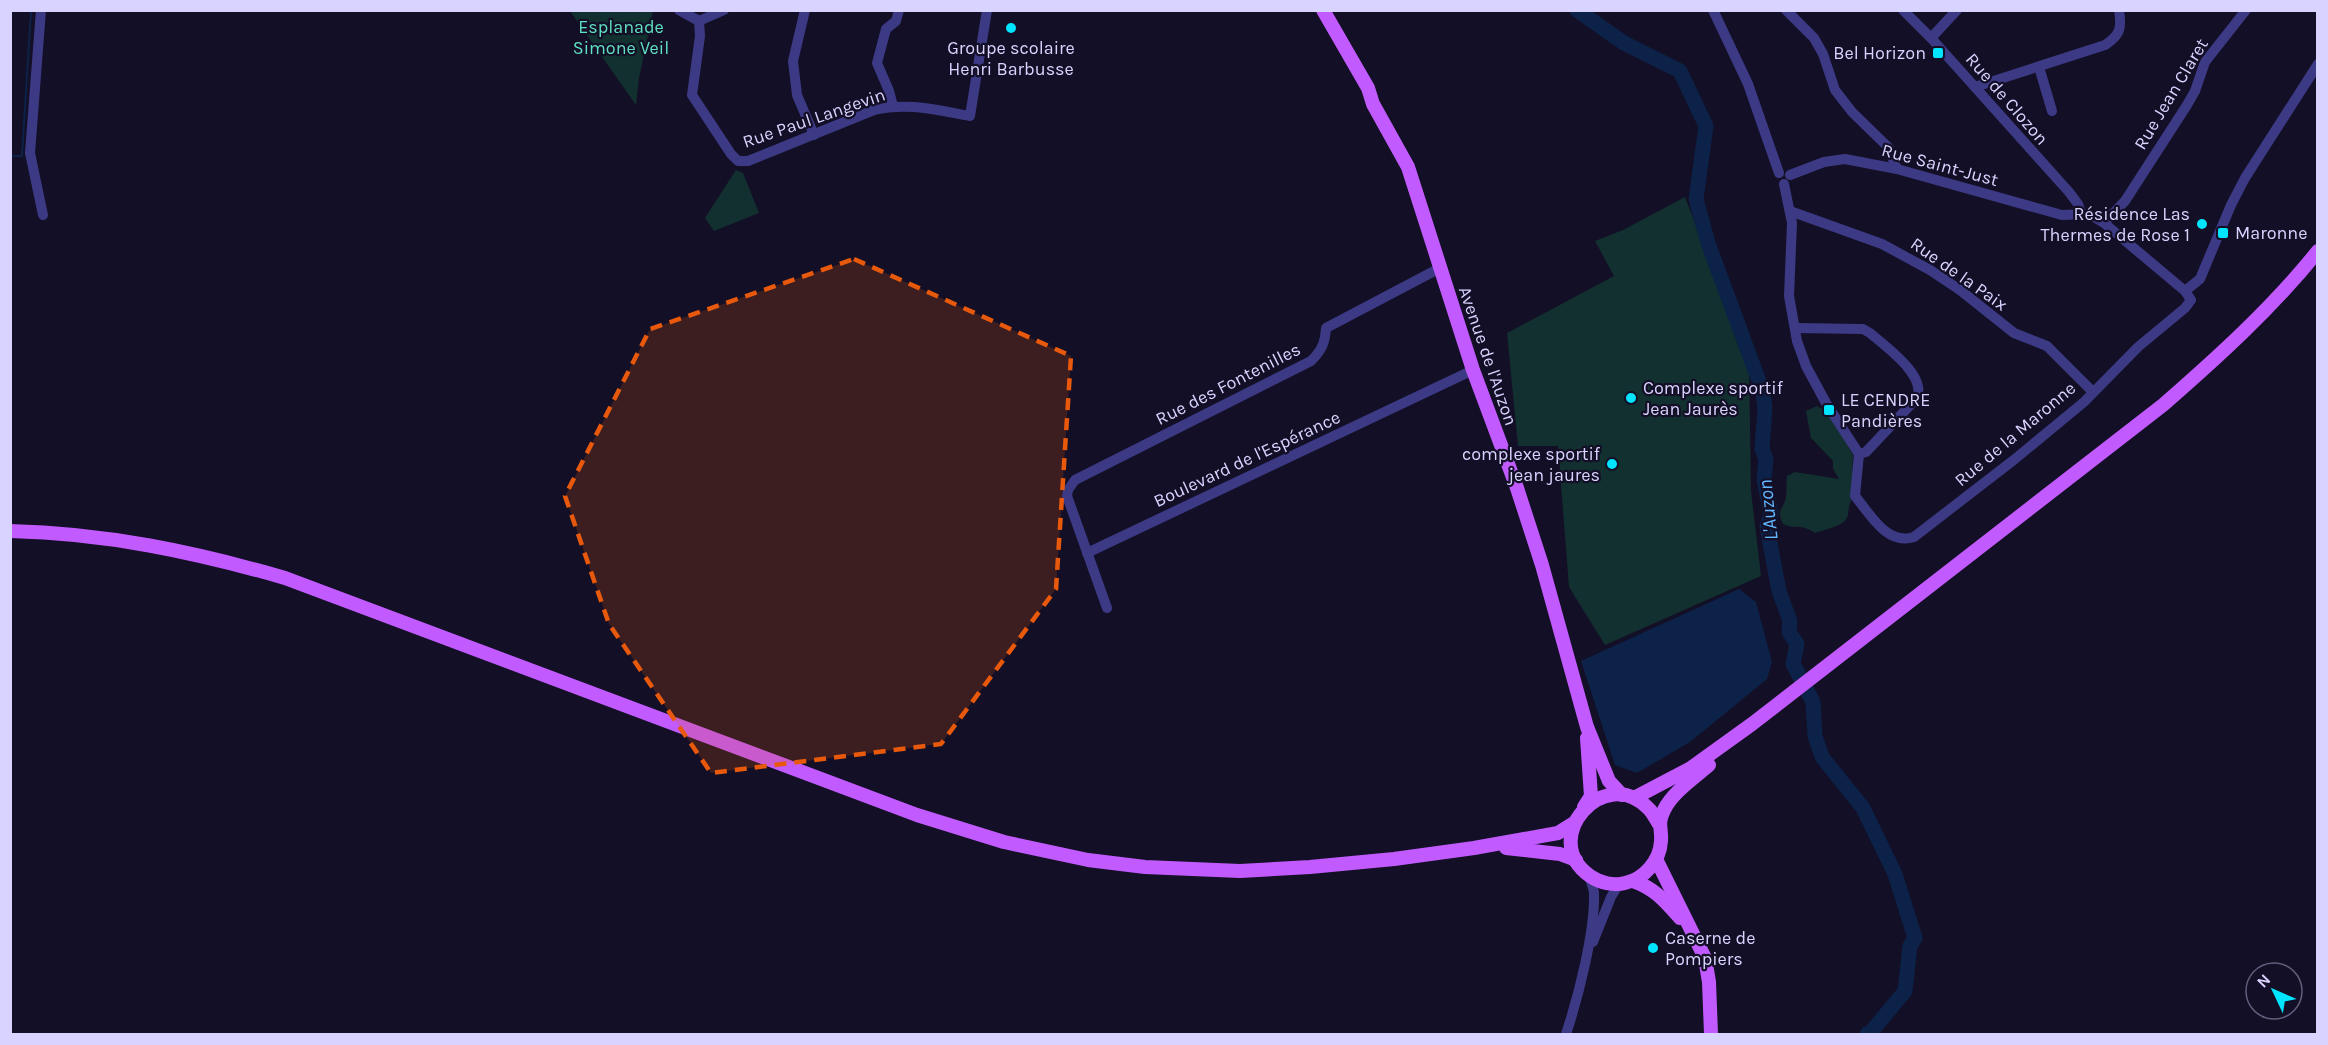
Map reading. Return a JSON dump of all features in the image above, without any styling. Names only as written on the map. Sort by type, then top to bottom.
[{"type":"main road","name":"Avenue de l'Auzon","points":[[1325,11],[1408,167],[1473,370],[1517,488],[1542,565],[1587,727]]},
{"type":"main road","points":[[1583,808],[1603,796],[1628,796],[1692,768],[1752,724],[2163,405],[2219,357],[2263,314],[2318,252]]},
{"type":"main road","points":[[10,531],[128,540],[227,561],[285,578],[917,815],[1004,842],[1055,854],[1145,867],[1240,871],[1358,863],[1474,848],[1558,833],[1574,823]]},
{"type":"main road","points":[[1626,883],[1646,873],[1656,860],[1661,842],[1659,824],[1665,808],[1752,724]]},
{"type":"main road","points":[[1587,727],[1609,781],[1649,809],[1659,824]]},
{"type":"main road","points":[[1575,860],[1571,842],[1574,823],[1591,796],[1587,727]]},
{"type":"main road","points":[[1474,848],[1518,848],[1560,854],[1575,860],[1589,876],[1604,883],[1647,886],[1660,896],[1695,935]]},
{"type":"main road","points":[[1656,860],[1705,958],[1709,982],[1711,1035]]},
{"type":"street","points":[[42,10],[30,153],[43,215]]},
{"type":"street","points":[[679,10],[699,21],[724,10]]},
{"type":"street","points":[[805,10],[793,61],[797,95],[814,135]]},
{"type":"street","points":[[893,106],[877,63],[886,29],[896,21],[899,10]]},
{"type":"street","name":"Rue Paul Langevin","points":[[699,21],[700,36],[692,95],[731,154],[738,160],[748,161],[874,110],[893,106],[909,106],[970,116],[987,10]]},
{"type":"street","points":[[1713,10],[1748,84],[1784,177],[1792,223],[1789,296],[1795,328],[1806,366],[1826,403],[1859,454],[1866,452],[1916,399],[1919,394],[1916,377],[1863,329],[1795,328]]},
{"type":"street","points":[[1786,10],[1814,38],[1823,54],[1835,90],[1842,102],[1888,147],[1897,169]]},
{"type":"street","name":"Rue de Clozon","points":[[1903,10],[1931,38],[2069,192],[2078,204],[2081,213]]},
{"type":"street","points":[[1931,38],[1958,10]]},
{"type":"street","points":[[1975,87],[2105,45],[2117,36],[2121,22],[2119,10]]},
{"type":"street","name":"Rue Jean Claret","points":[[2104,223],[2124,201],[2187,105],[2195,91],[2205,62],[2246,10]]},
{"type":"street","name":"Rue de la Maronne","points":[[1859,454],[1855,496],[1889,536],[1901,540],[1914,537],[2084,402],[2138,347],[2185,308],[2188,295],[2200,279],[2245,178],[2318,64]]},
{"type":"street","points":[[2039,67],[2052,111]]},
{"type":"street","name":"Rue Saint-Just","points":[[1784,177],[1824,162],[1845,159],[1897,169],[2062,215],[2081,213]]},
{"type":"street","name":"Rue de la Paix","points":[[1790,211],[1882,244],[1920,264],[1960,290],[2014,333],[2047,346],[2092,392]]},
{"type":"street","points":[[2081,213],[2089,214],[2104,223],[2188,295]]},
{"type":"street","name":"Rue des Fontenilles","points":[[1087,553],[1067,496],[1075,480],[1311,361],[1322,351],[1326,342],[1326,328],[1440,268]]},
{"type":"street","name":"Boulevard de l'Espérance","points":[[1087,553],[1473,370]]},
{"type":"street","points":[[1087,553],[1107,608]]},
{"type":"street","points":[[1566,1035],[1585,961],[1594,893],[1589,876]]},
{"type":"street","points":[[1585,961],[1611,897],[1626,883]]},
{"type":"highlighted area","points":[[854,259],[1071,356],[1056,589],[941,744],[711,773],[609,624],[565,496],[650,329]]},
{"type":"green space","name":"Esplanade Simone Veil","points":[[570,11],[653,11],[639,78],[636,105]]},
{"type":"green space","points":[[736,170],[743,173],[759,213],[714,231],[705,218]]},
{"type":"green space","name":"Complexe sportif Jean Jaurès","points":[[1685,197],[1749,362],[1751,491],[1761,576],[1605,645],[1569,587],[1558,446],[1518,446],[1507,333],[1614,276],[1595,241],[1623,230]]},
{"type":"green space","points":[[1817,406],[1828,412],[1853,455],[1851,501],[1848,515],[1839,525],[1815,533],[1806,528],[1783,524],[1780,515],[1785,500],[1787,476],[1795,472],[1839,479],[1833,469],[1833,461],[1811,438],[1806,411]]},
{"type":"water","points":[[1739,589],[1756,602],[1772,662],[1767,679],[1690,742],[1637,773],[1615,765],[1581,661]]},
{"type":"waterway","points":[[10,156],[22,156],[31,10]]},
{"type":"waterway","name":"L'Auzon","points":[[1577,10],[1624,43],[1680,71],[1706,126],[1696,199],[1708,243],[1763,392],[1765,408],[1762,449],[1766,459],[1764,479],[1771,514],[1767,527],[1779,591],[1790,621],[1789,632],[1797,644],[1793,664],[1813,702],[1815,736],[1822,757],[1863,808],[1895,874],[1915,938],[1910,946],[1905,991],[1867,1034]]},
{"type":"place","name":"Groupe scolaire Henri Barbusse","points":[[1011,28]]},
{"type":"place","name":"Bel Horizon","points":[[1938,53]]},
{"type":"place","name":"Résidence Las Thermes de Rose 1","points":[[2202,224]]},
{"type":"place","name":"Maronne","points":[[2223,233]]},
{"type":"place","name":"Complexe sportif Jean Jaurès","points":[[1631,398]]},
{"type":"place","name":"LE CENDRE Pandières","points":[[1829,410]]},
{"type":"place","name":"complexe sportif jean jaures","points":[[1612,464]]},
{"type":"place","name":"Caserne de Pompiers","points":[[1653,948]]}]
